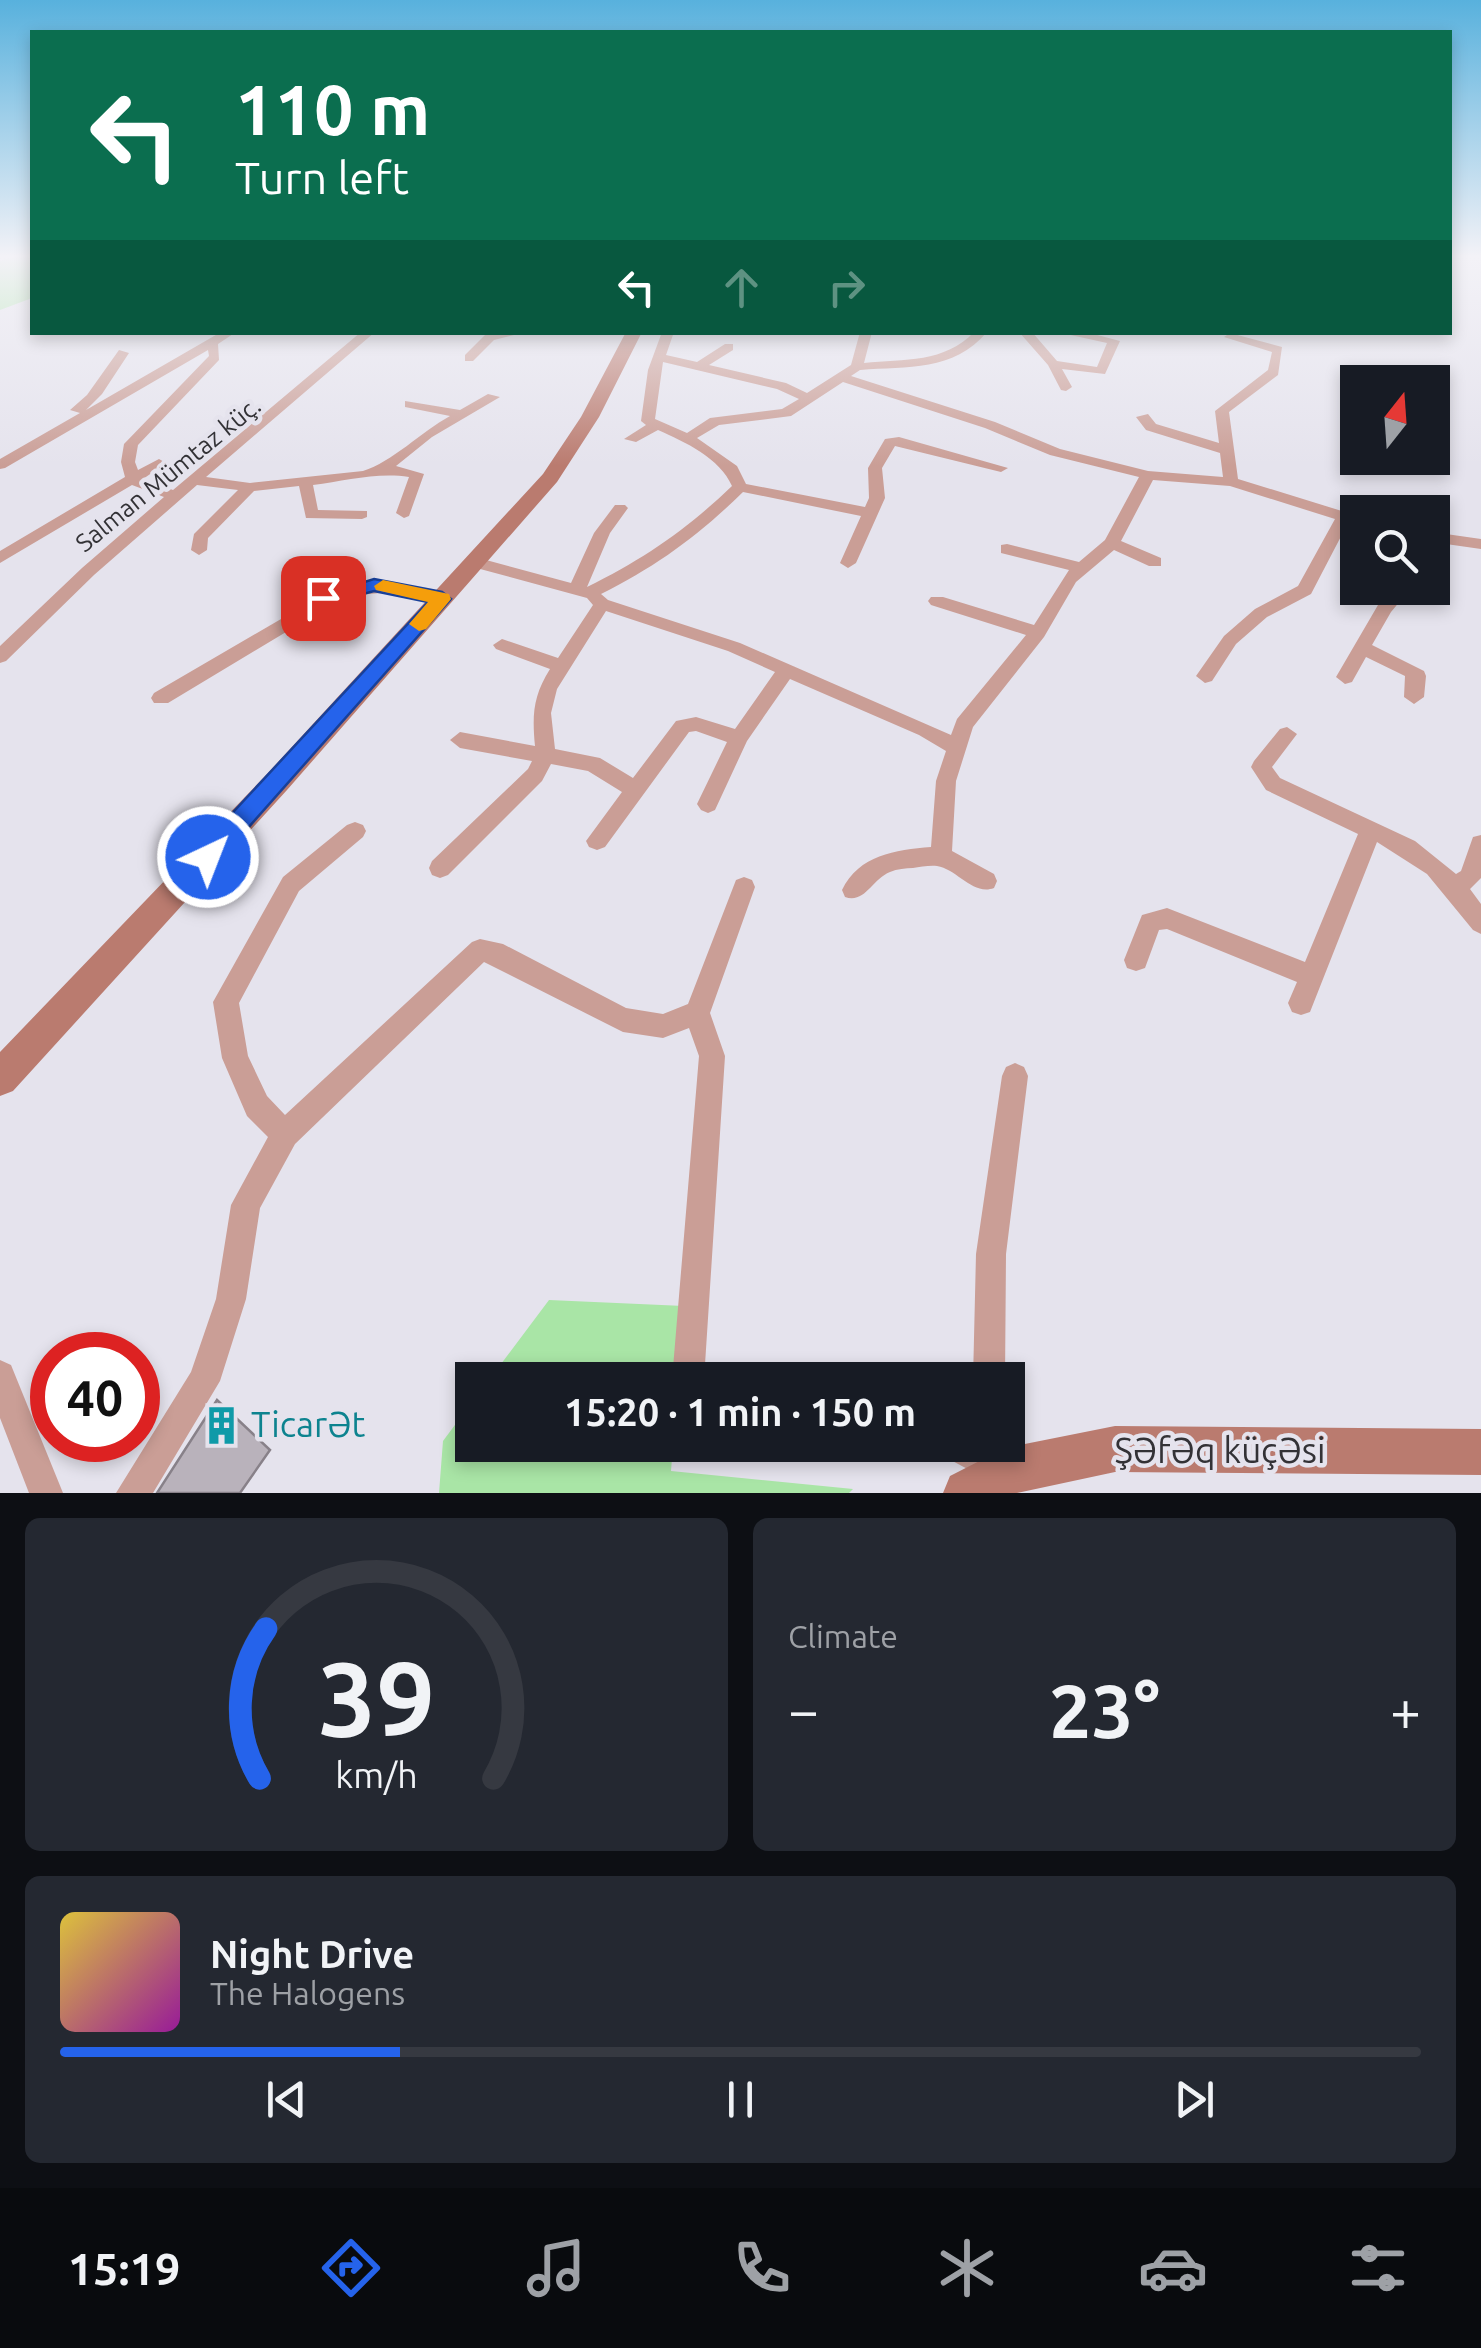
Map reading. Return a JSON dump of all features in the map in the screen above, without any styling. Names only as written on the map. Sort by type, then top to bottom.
[{"type":"street","points":[[0,465],[226,335]]},
{"type":"street","name":"Salman Mümtaz küç.","points":[[0,656],[87,570],[198,481],[367,335]]},
{"type":"street","points":[[469,358],[490,337],[502,335]]},
{"type":"street","points":[[0,1078],[442,599],[567,455],[632,335]]},
{"type":"street","points":[[653,427],[647,410],[667,335]]},
{"type":"street","points":[[857,367],[865,335]]},
{"type":"street","points":[[688,438],[706,424],[776,417],[857,367],[945,359],[967,347],[978,335]]},
{"type":"street","points":[[1028,335],[1053,364],[1066,388]]},
{"type":"street","points":[[1053,364],[1101,371],[1114,341],[1080,335]]},
{"type":"street","points":[[1230,337],[1278,350],[1274,372],[1222,411],[1223,449],[1230,482]]},
{"type":"street","points":[[134,480],[128,462],[130,444],[215,358],[214,345]]},
{"type":"street","points":[[701,365],[729,347]]},
{"type":"street","points":[[26,452],[42,434],[94,400],[101,392],[106,373],[123,354]]},
{"type":"street","points":[[659,357],[781,386],[807,398]]},
{"type":"street","points":[[840,377],[990,425],[1055,452],[1148,475],[1230,482],[1340,517]]},
{"type":"street","points":[[384,469],[427,434],[493,397]]},
{"type":"street","points":[[410,404],[460,414]]},
{"type":"street","points":[[1143,417],[1151,427],[1223,449]]},
{"type":"street","points":[[632,439],[653,427],[688,438],[732,469],[740,487]]},
{"type":"street","points":[[848,563],[877,498],[875,468],[890,442],[899,441],[1001,468]]},
{"type":"street","points":[[0,558],[160,463]]},
{"type":"street","points":[[198,481],[250,487],[384,469],[417,474],[404,513]]},
{"type":"street","points":[[941,856],[946,780],[964,724],[1038,633],[1069,580],[1112,543],[1148,475]]},
{"type":"street","points":[[134,480],[178,497]]},
{"type":"street","points":[[305,482],[311,516],[362,514]]},
{"type":"street","points":[[199,550],[200,537],[250,487]]},
{"type":"street","points":[[590,595],[640,568],[694,531],[740,487]]},
{"type":"street","points":[[740,487],[871,513]]},
{"type":"street","points":[[440,868],[536,775],[546,754],[542,712],[590,595],[602,533],[620,508]]},
{"type":"street","points":[[1205,676],[1230,640],[1261,613],[1306,590],[1340,536]]},
{"type":"street","points":[[1112,543],[1155,562]]},
{"type":"street","points":[[1450,543],[1481,544]]},
{"type":"street","points":[[1007,549],[1082,568]]},
{"type":"street","points":[[475,562],[590,595],[786,669],[954,746]]},
{"type":"street","points":[[161,698],[342,591],[374,585],[442,599]]},
{"type":"street","points":[[937,601],[1038,633]]},
{"type":"street","points":[[1345,678],[1391,605]]},
{"type":"street","points":[[502,644],[560,666]]},
{"type":"street","points":[[1361,647],[1412,671],[1417,676],[1414,697]]},
{"type":"street","points":[[708,804],[740,738],[786,669]]},
{"type":"street","points":[[598,842],[683,726],[696,724],[740,738]]},
{"type":"street","points":[[1287,734],[1262,767],[1274,784],[1423,855],[1457,885],[1481,923]]},
{"type":"street","points":[[460,740],[593,764],[634,789]]},
{"type":"street","points":[[1301,1003],[1371,830]]},
{"type":"street","points":[[285,1134],[257,1106],[235,1058],[226,1002],[291,884],[356,831]]},
{"type":"street","points":[[1457,885],[1470,877],[1481,844]]},
{"type":"street","points":[[853,890],[870,868],[888,861],[941,856],[986,881]]},
{"type":"street","points":[[689,1362],[712,1056],[698,1014],[744,887]]},
{"type":"street","points":[[1136,960],[1150,922],[1167,918],[1311,976]]},
{"type":"street","points":[[133,1493],[204,1381],[231,1298],[246,1206],[285,1134],[480,950],[494,952],[622,1020],[663,1026],[698,1014]]},
{"type":"street","points":[[990,1362],[991,1254],[1015,1076]]},
{"type":"street","points":[[0,1376],[46,1493]]},
{"type":"street","name":"Şəfəq küçəsi","points":[[991,1470],[1115,1449],[1481,1452]]},
{"type":"green space","points":[[549,1300],[684,1306],[679,1362],[502,1362]]},
{"type":"green space","points":[[455,1425],[455,1462],[672,1462],[671,1471],[853,1489],[849,1493],[439,1493],[443,1441]]},
{"type":"building","name":"Ticarət","points":[[217,1400],[270,1450],[240,1493],[157,1493]]},
{"type":"slow traffic","points":[[383,586],[442,599],[419,624]]},
{"type":"place","name":"Ticarət","points":[[221,1425]]},
{"type":"route","points":[[208,857],[442,599],[374,585],[323,598]]}]
